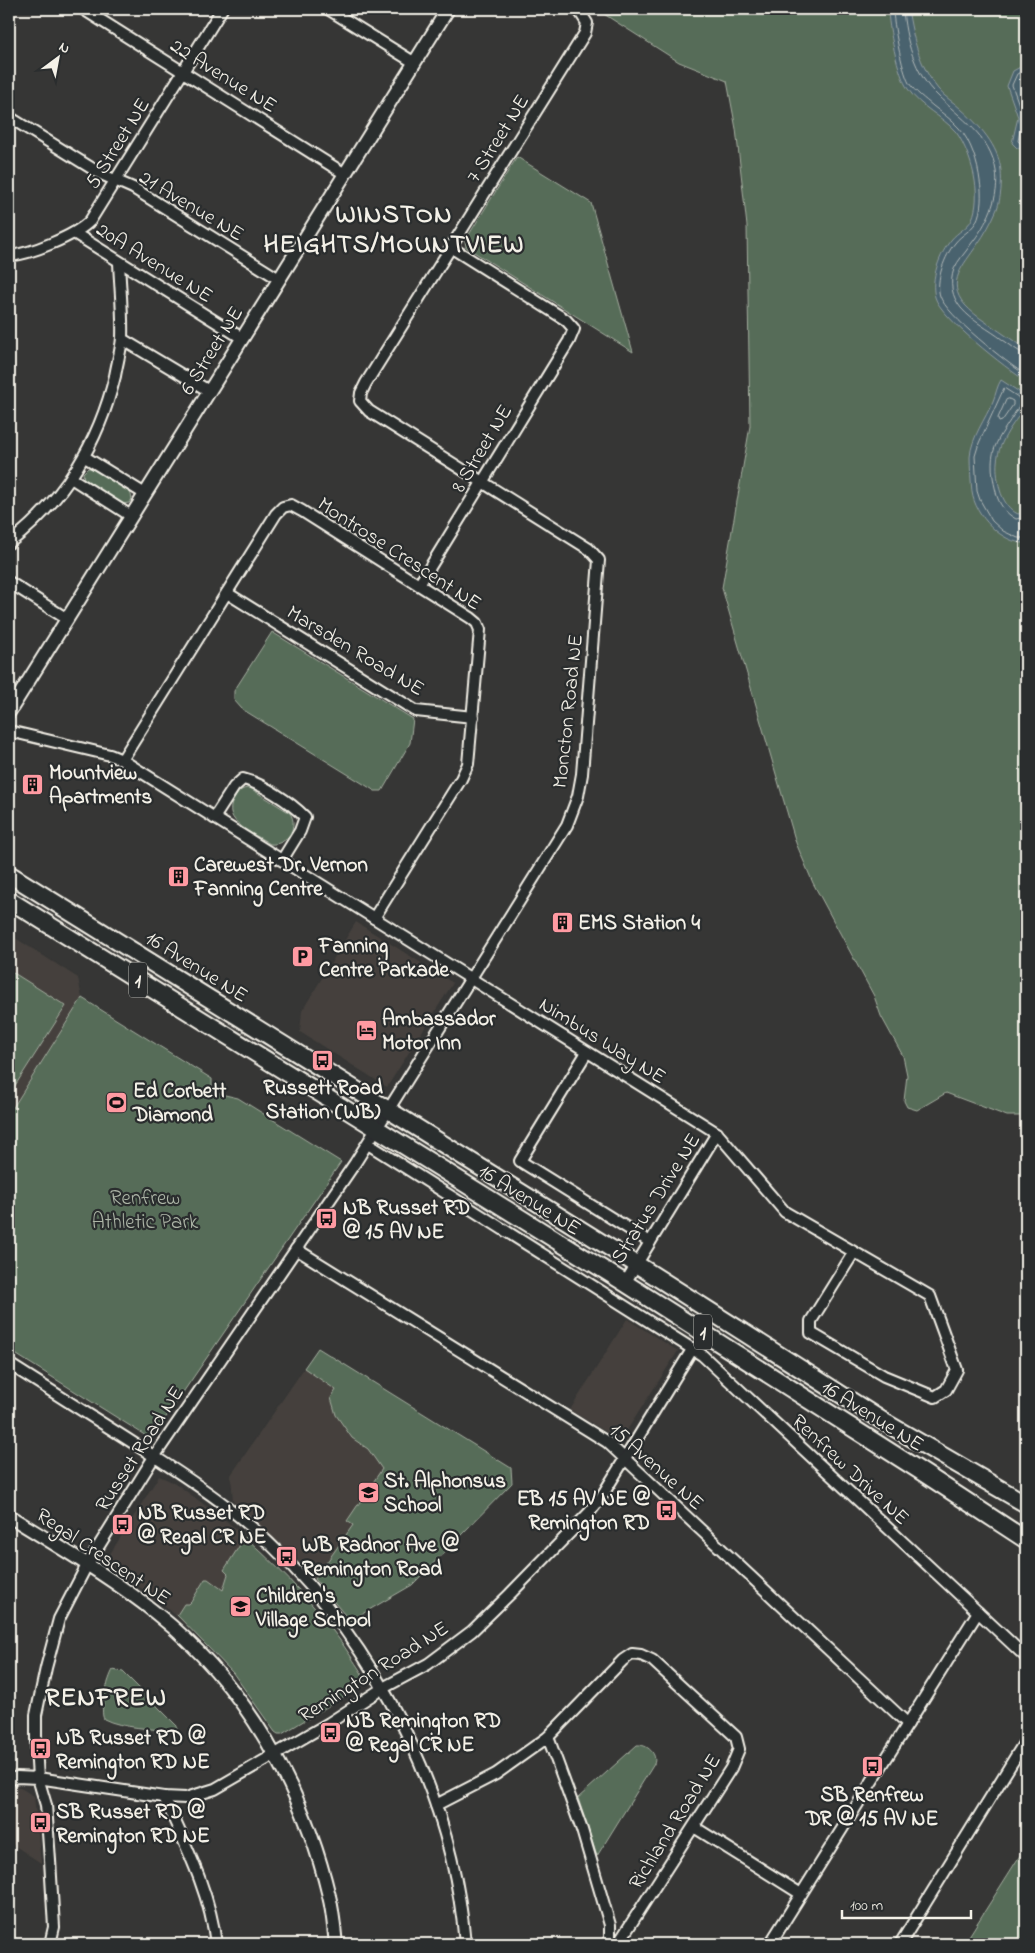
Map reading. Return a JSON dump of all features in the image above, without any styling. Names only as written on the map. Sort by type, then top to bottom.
[{"type":"highway","name":"16 Avenue NE","points":[[9,874],[636,1264],[886,1423],[1026,1504]]},
{"type":"highway","name":"16 Avenue NE","points":[[9,900],[625,1283],[926,1474],[1026,1540]]},
{"type":"street","name":"22 Avenue NE","points":[[83,9],[345,174]]},
{"type":"street","name":"5 Street NE","points":[[9,256],[27,253],[74,233],[90,221],[222,9]]},
{"type":"street","points":[[328,9],[415,63]]},
{"type":"street","name":"6 Street NE","points":[[9,712],[448,9]]},
{"type":"street","name":"7 Street NE","points":[[482,482],[369,411],[360,400],[361,393],[585,32],[587,23],[576,9]]},
{"type":"street","name":"21 Avenue NE","points":[[9,117],[115,182],[133,188],[279,280]]},
{"type":"street","name":"20A Avenue NE","points":[[74,233],[242,338]]},
{"type":"street","name":"8 Street NE","points":[[419,585],[569,341],[574,329],[566,320],[452,248]]},
{"type":"street","points":[[9,543],[36,520],[71,478],[85,457],[97,432],[109,401],[122,339],[119,262]]},
{"type":"street","points":[[122,339],[209,391]]},
{"type":"street","points":[[85,457],[145,494]]},
{"type":"street","points":[[71,478],[131,516]]},
{"type":"street","name":"Moncton Road NE","points":[[376,1129],[567,825],[575,806],[582,774],[599,560],[596,554],[589,549],[482,482]]},
{"type":"street","name":"Montrose Crescent NE","points":[[122,760],[276,514],[283,507],[291,505],[419,585],[477,623],[480,630],[470,753],[465,771],[374,918]]},
{"type":"street","points":[[9,582],[67,619]]},
{"type":"street","name":"Marsden Road NE","points":[[227,593],[416,711],[473,717]]},
{"type":"street","name":"Nimbus Way NE","points":[[9,731],[122,760],[717,1133],[785,1212],[930,1296],[957,1370],[946,1390],[935,1396],[884,1376],[810,1333],[811,1321],[854,1252]]},
{"type":"street","points":[[214,818],[234,787],[243,780],[254,782],[290,804],[305,817],[300,831],[282,860]]},
{"type":"street","points":[[587,1052],[520,1161],[650,1242]]},
{"type":"street","name":"Russet Road NE","points":[[50,1944],[54,1927],[46,1806],[38,1778],[36,1715],[59,1619],[87,1565],[154,1457],[368,1144],[376,1129]]},
{"type":"street","name":"Stratus Drive NE","points":[[625,1283],[717,1133]]},
{"type":"street","name":"Renfrew Drive NE","points":[[368,1144],[693,1348],[1026,1657]]},
{"type":"street","name":"15 Avenue NE","points":[[296,1249],[607,1442],[908,1724]]},
{"type":"street","name":"Remington Road NE","points":[[9,1780],[17,1777],[38,1778],[164,1797],[186,1798],[202,1794],[215,1789],[383,1688],[428,1664],[472,1631],[589,1513],[600,1499],[693,1348]]},
{"type":"street","points":[[9,1364],[192,1481],[226,1506],[282,1557],[315,1593],[341,1626],[383,1688],[412,1744],[436,1805],[455,1872],[466,1944]]},
{"type":"street","name":"Regal Crescent NE","points":[[9,1516],[87,1565],[158,1615],[193,1647],[238,1698],[275,1754],[301,1810],[316,1850],[329,1897],[336,1944]]},
{"type":"street","points":[[770,1944],[978,1612]]},
{"type":"street","name":"Richland Road NE","points":[[436,1805],[496,1774],[548,1737],[623,1660],[632,1654],[642,1655],[652,1660],[736,1737],[739,1749],[737,1757],[694,1827],[618,1944]]},
{"type":"street","points":[[548,1737],[582,1830],[610,1925],[610,1944]]},
{"type":"street","points":[[900,1944],[1026,1740]]},
{"type":"street","points":[[164,1797],[191,1857],[206,1897],[216,1944]]},
{"type":"street","points":[[694,1827],[801,1894]]},
{"type":"shaded area","points":[[356,922],[453,983],[387,1087],[300,1032],[302,1011]]},
{"type":"shaded area","points":[[9,934],[78,978],[82,998],[9,1114]]},
{"type":"shaded area","points":[[627,1319],[678,1351],[622,1438],[618,1439],[570,1410]]},
{"type":"shaded area","name":"St. Alphonsus School","points":[[318,1348],[511,1468],[512,1483],[412,1585],[350,1621],[296,1558],[233,1501],[231,1475]]},
{"type":"shaded area","name":"Children's Village School","points":[[159,1476],[175,1483],[229,1523],[293,1583],[348,1653],[364,1677],[363,1685],[282,1734],[278,1734],[233,1673],[199,1637],[162,1603],[105,1562]]},
{"type":"shaded area","points":[[17,1786],[34,1796],[41,1863],[9,1842],[9,1789]]},
{"type":"green space","points":[[596,9],[1026,9],[1026,1116],[1007,1116],[946,1093],[917,1110],[907,1107],[904,1101],[907,1075],[903,1056],[881,1016],[874,996],[813,883],[796,843],[722,588],[750,426],[747,226],[736,129],[727,81],[679,62]]},
{"type":"green space","points":[[517,157],[591,203],[633,352],[466,247],[465,241]]},
{"type":"green space","points":[[88,468],[92,468],[130,491],[132,499],[129,503],[122,504],[84,480],[83,473]]},
{"type":"green space","points":[[272,632],[413,719],[410,743],[382,791],[375,791],[242,709],[234,700],[234,691]]},
{"type":"green space","points":[[250,788],[290,813],[293,824],[292,829],[282,842],[270,844],[241,826],[231,814],[231,807],[237,794],[244,789]]},
{"type":"green space","points":[[9,970],[66,1006],[9,1095]]},
{"type":"green space","name":"Renfrew Athletic Park","points":[[82,998],[212,1079],[212,1092],[238,1098],[341,1162],[151,1439],[9,1350],[9,1114]]},
{"type":"green space","points":[[318,1348],[511,1468],[512,1483],[412,1585],[350,1621],[315,1579],[353,1525],[347,1521],[382,1469],[368,1449],[352,1438],[336,1415],[331,1398],[336,1390],[304,1368]]},
{"type":"green space","name":"Children's Village School","points":[[245,1537],[289,1579],[316,1609],[341,1641],[365,1681],[363,1685],[282,1734],[275,1732],[233,1673],[177,1615],[184,1604],[191,1602],[205,1579],[208,1579],[223,1590],[228,1574],[224,1570]]},
{"type":"green space","points":[[113,1670],[123,1672],[177,1726],[177,1729],[174,1731],[138,1728],[104,1719],[103,1702]]},
{"type":"green space","points":[[637,1745],[651,1750],[655,1760],[654,1764],[597,1856],[578,1798]]},
{"type":"green space","points":[[1026,1846],[1026,1944],[964,1944]]},
{"type":"water","points":[[888,9],[908,9],[921,61],[931,80],[940,92],[975,122],[987,137],[996,153],[1001,176],[998,205],[986,232],[962,267],[957,281],[957,289],[959,297],[965,305],[979,318],[1026,350],[1026,381],[1004,366],[961,329],[940,306],[935,297],[935,274],[943,252],[951,240],[968,225],[974,215],[976,200],[975,181],[968,155],[956,132],[919,101],[904,83],[894,50]]},
{"type":"water","points":[[1026,64],[1026,145],[1024,148],[1017,148],[1012,143],[1018,117],[1007,86],[1013,71]]},
{"type":"water","points":[[1001,380],[1021,393],[1026,400],[1022,411],[1006,435],[999,450],[997,472],[1000,490],[1009,507],[1018,514],[1026,512],[1026,543],[1008,539],[991,526],[978,510],[972,492],[971,450]]},
{"type":"place","name":"Mountview Apartments","points":[[33,784]]},
{"type":"place","name":"Carewest Dr. Vernon Fanning Centre","points":[[178,876]]},
{"type":"place","name":"EMS Station 4","points":[[562,922]]},
{"type":"place","name":"Fanning Centre Parkade","points":[[303,957]]},
{"type":"place","name":"Ambassador Motor Inn","points":[[366,1030]]},
{"type":"place","name":"Russett Road Station (WB)","points":[[323,1060]]},
{"type":"place","name":"Ed Corbett Diamond","points":[[117,1102]]},
{"type":"place","name":"NB Russet RD @ 15 AV NE","points":[[327,1219]]},
{"type":"place","name":"St. Alphonsus School","points":[[368,1492]]},
{"type":"place","name":"EB 15 AV NE @ Remington RD","points":[[666,1510]]},
{"type":"place","name":"NB Russet RD @ Regal CR NE","points":[[122,1524]]},
{"type":"place","name":"WB Radnor Ave @ Remington Road","points":[[286,1556]]},
{"type":"place","name":"Children's Village School","points":[[240,1607]]},
{"type":"place","name":"NB Remington RD @ Regal CR NE","points":[[330,1732]]},
{"type":"place","name":"NB Russet RD @ Remington RD NE","points":[[40,1749]]},
{"type":"place","name":"SB Renfrew DR @ 15 AV NE","points":[[872,1767]]},
{"type":"place","name":"SB Russet RD @ Remington RD NE","points":[[40,1823]]},
{"type":"district","name":"WINSTON HEIGHTS/MOUNTVIEW","points":[[394,228]]},
{"type":"district","name":"RENFREW","points":[[106,1696]]}]
